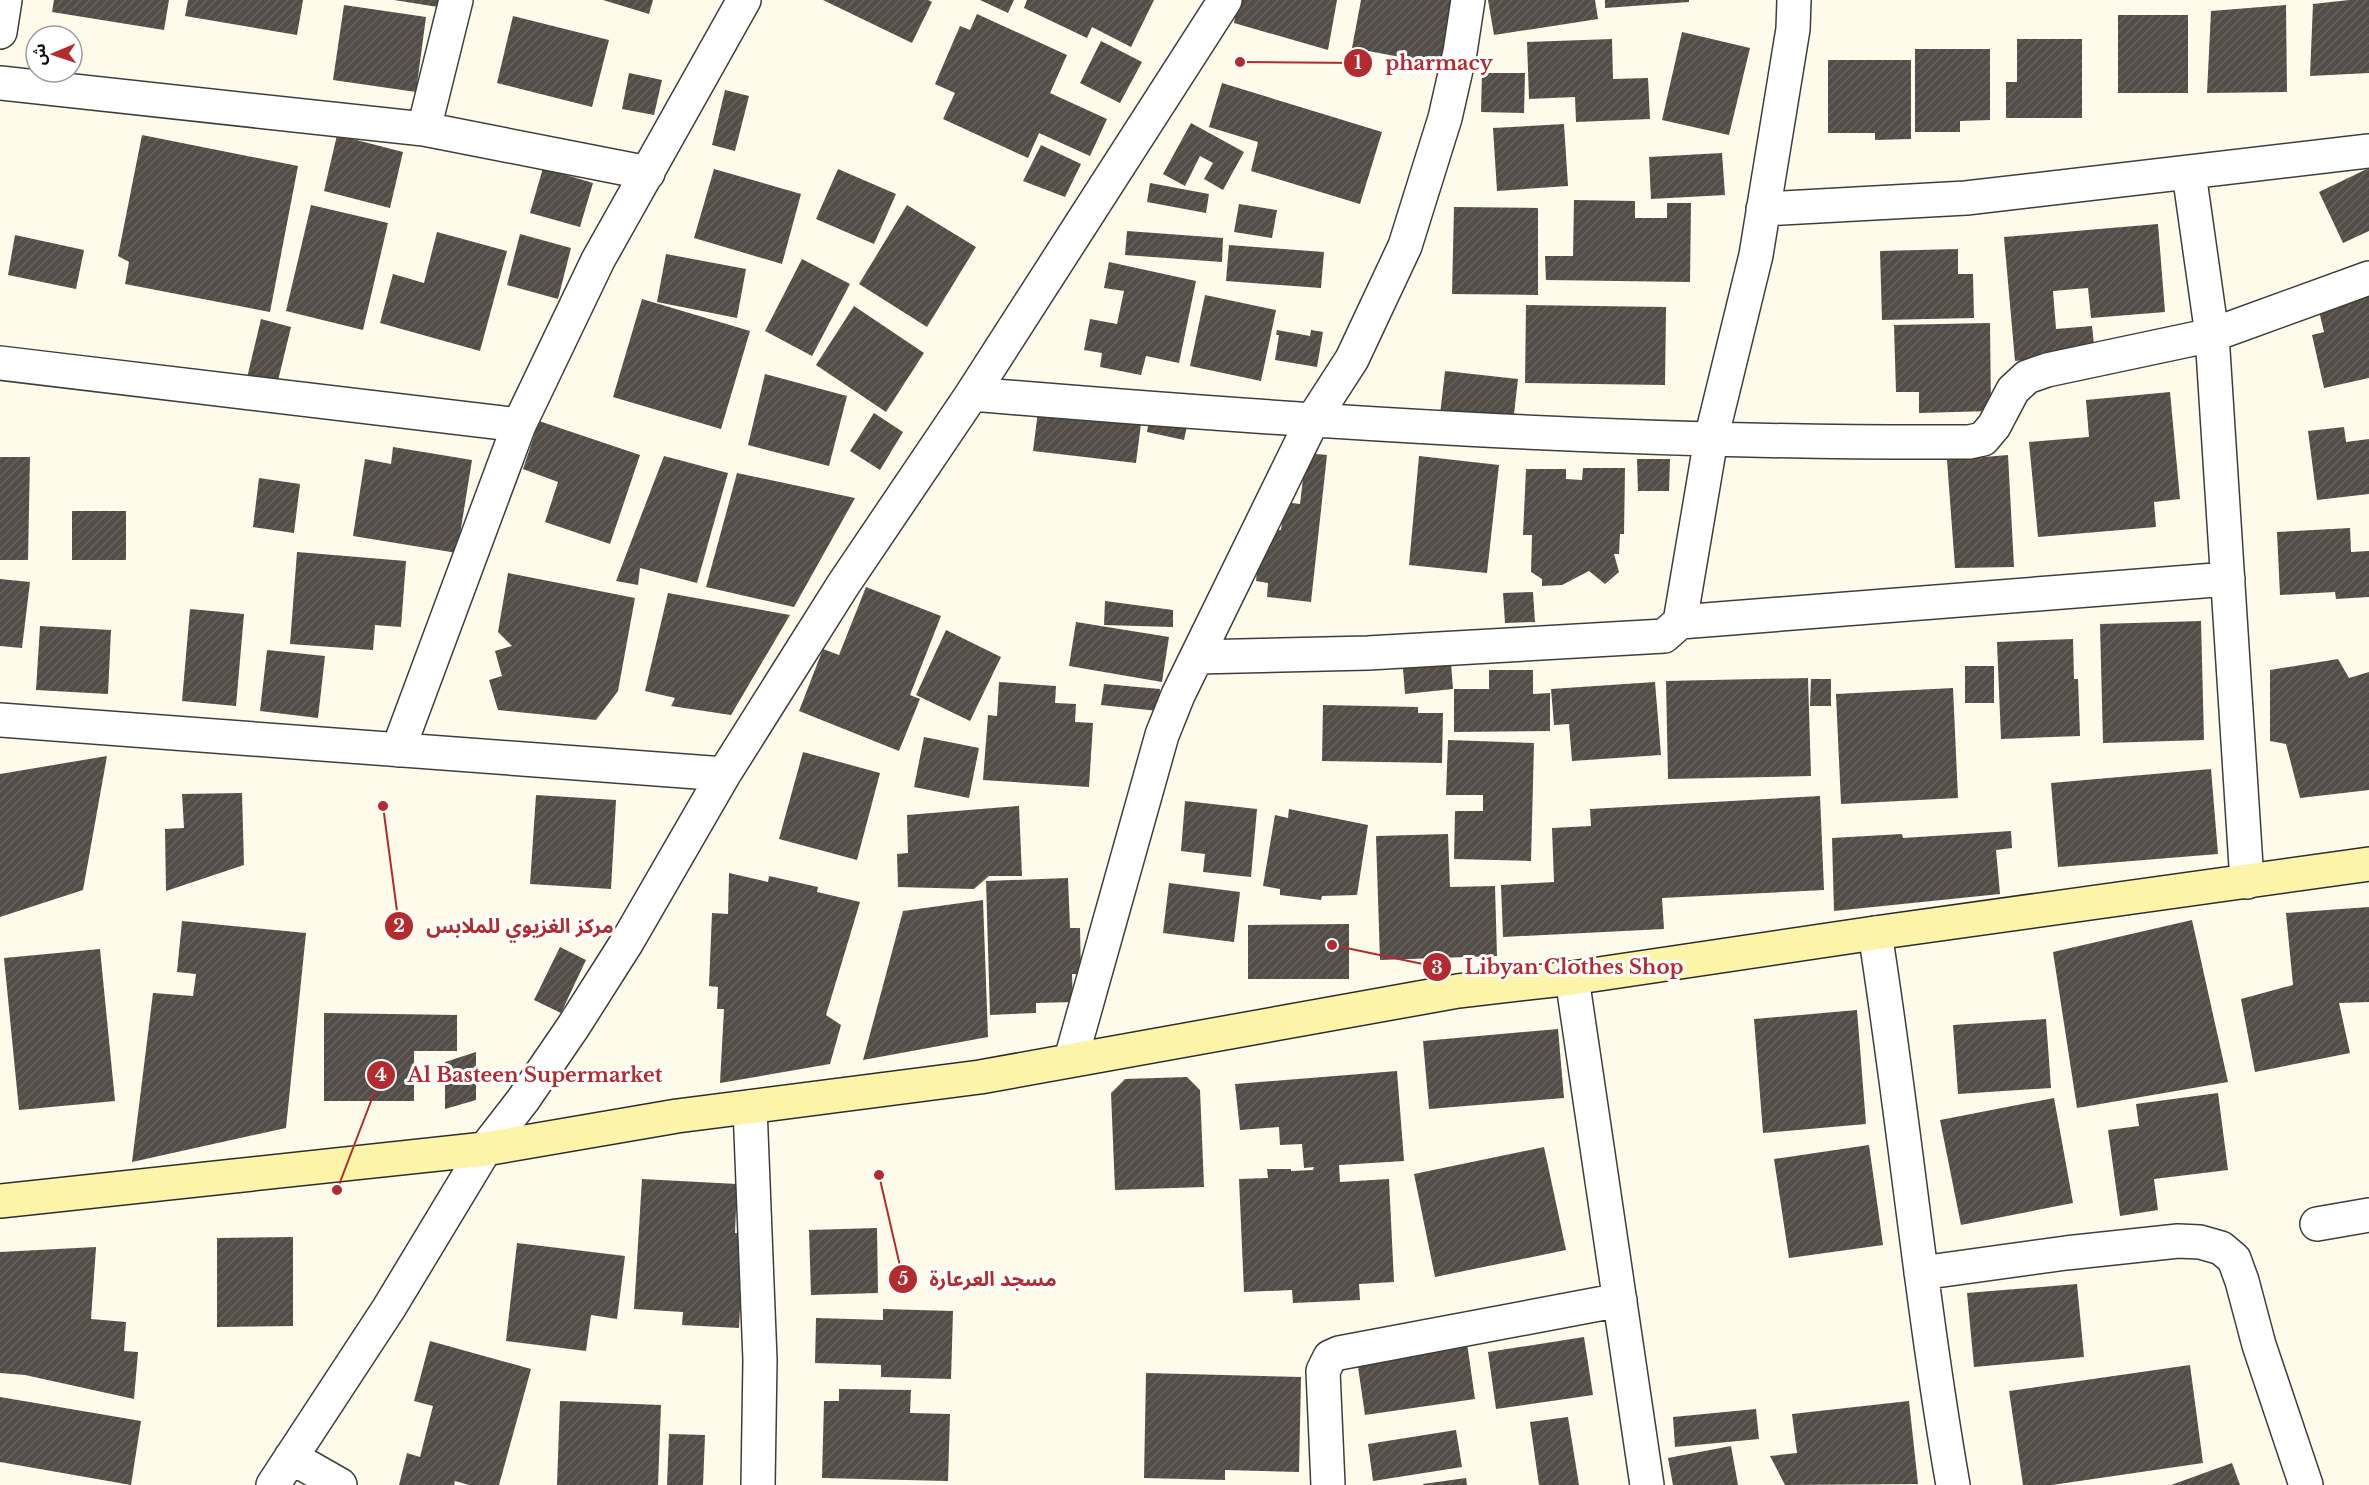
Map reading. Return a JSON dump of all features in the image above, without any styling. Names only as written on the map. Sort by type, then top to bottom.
[{"type":"main road","points":[[0,1201],[485,1149],[678,1116],[980,1077],[1458,991],[1572,978],[2369,864]]},
{"type":"street","points":[[0,32],[5,0]]},
{"type":"street","points":[[424,129],[456,0]]},
{"type":"street","points":[[398,750],[519,424],[598,260],[744,0]]},
{"type":"street","points":[[273,1485],[388,1308],[485,1149],[523,1100],[627,942],[724,774],[843,585],[972,394],[1225,0]]},
{"type":"street","points":[[1071,1059],[1162,735],[1178,695],[1312,421],[1352,359],[1405,246],[1445,118],[1460,52],[1468,0]]},
{"type":"street","points":[[1680,622],[1711,439],[1756,255],[1793,30],[1794,0]]},
{"type":"street","points":[[0,83],[424,129],[648,173]]},
{"type":"street","points":[[1763,208],[1966,198],[2369,151]]},
{"type":"street","points":[[2189,173],[2212,335],[2247,882]]},
{"type":"street","points":[[972,394],[1312,421],[1711,439],[1969,442],[1983,439],[1994,426],[2013,390],[2027,377],[2047,370],[2212,335],[2369,278]]},
{"type":"street","points":[[0,363],[519,424]]},
{"type":"street","points":[[1197,657],[1368,652],[1664,636],[1680,622],[2228,579]]},
{"type":"street","points":[[0,720],[724,774]]},
{"type":"street","points":[[1875,933],[1921,1273],[1953,1485]]},
{"type":"street","points":[[1572,978],[1647,1485]]},
{"type":"street","points":[[750,1107],[760,1360],[758,1485]]},
{"type":"street","points":[[2317,1224],[2369,1215]]},
{"type":"street","points":[[1921,1273],[2066,1253],[2178,1241],[2200,1242],[2221,1248],[2234,1259],[2242,1281],[2259,1345],[2306,1485]]},
{"type":"street","points":[[1328,1485],[1323,1371],[1330,1357],[1339,1353],[1620,1300]]},
{"type":"street","points":[[291,1457],[340,1485]]},
{"type":"building","points":[[54,0],[169,0],[164,30],[52,12]]},
{"type":"building","points":[[188,0],[303,0],[297,35],[185,16]]},
{"type":"building","points":[[394,0],[439,0],[438,7]]},
{"type":"building","points":[[603,0],[653,0],[649,14]]},
{"type":"building","points":[[823,0],[928,0],[932,2],[912,43]]},
{"type":"building","points":[[980,0],[1014,0],[1008,13]]},
{"type":"building","points":[[1027,0],[1154,0],[1131,47],[1092,27],[1087,38],[1024,8]]},
{"type":"building","points":[[1238,0],[1337,0],[1328,50],[1234,23]]},
{"type":"building","points":[[1361,0],[1454,0],[1443,65],[1352,48]]},
{"type":"building","points":[[1488,0],[1595,0],[1598,19],[1494,35]]},
{"type":"building","points":[[1605,0],[1689,0],[1689,2],[1605,8]]},
{"type":"building","points":[[2369,0],[2369,73],[2310,76],[2313,4]]},
{"type":"building","points":[[344,5],[426,17],[416,92],[333,80]]},
{"type":"building","points":[[2286,5],[2287,92],[2207,93],[2211,11]]},
{"type":"building","points":[[977,14],[1067,55],[1050,93],[1107,119],[1090,156],[1039,133],[1028,158],[943,119],[955,93],[935,84],[960,26],[970,30]]},
{"type":"building","points":[[2118,15],[2188,15],[2188,93],[2118,93]]},
{"type":"building","points":[[513,16],[609,40],[592,107],[497,83]]},
{"type":"building","points":[[1682,32],[1750,48],[1729,135],[1662,120]]},
{"type":"building","points":[[1612,39],[1613,79],[1648,78],[1650,119],[1576,122],[1575,97],[1529,99],[1527,42]]},
{"type":"building","points":[[2017,39],[2082,39],[2082,118],[2006,118],[2006,82],[2017,82]]},
{"type":"building","points":[[1101,41],[1142,62],[1120,103],[1080,83]]},
{"type":"building","points":[[1915,49],[1990,49],[1990,120],[1960,121],[1960,132],[1915,132]]},
{"type":"building","points":[[1828,60],[1911,60],[1911,139],[1875,140],[1875,133],[1828,133]]},
{"type":"building","points":[[629,73],[662,80],[654,115],[622,109]]},
{"type":"building","points":[[1482,73],[1525,73],[1524,113],[1481,112]]},
{"type":"building","points":[[1222,83],[1382,132],[1360,204],[1251,171],[1258,142],[1209,127]]},
{"type":"building","points":[[725,90],[749,96],[735,151],[712,145]]},
{"type":"building","points":[[1191,123],[1244,152],[1223,190],[1204,179],[1213,163],[1200,156],[1185,186],[1163,174]]},
{"type":"building","points":[[1564,124],[1568,186],[1497,191],[1493,128]]},
{"type":"building","points":[[142,135],[298,166],[270,312],[125,284],[129,262],[118,256]]},
{"type":"building","points":[[337,135],[403,152],[390,208],[324,191]]},
{"type":"building","points":[[1041,145],[1081,164],[1065,197],[1023,181]]},
{"type":"building","points":[[1722,153],[1725,195],[1651,199],[1649,157]]},
{"type":"building","points":[[543,168],[593,183],[580,227],[530,213]]},
{"type":"building","points":[[2369,168],[2369,231],[2343,243],[2319,192]]},
{"type":"building","points":[[714,169],[801,194],[782,264],[694,238]]},
{"type":"building","points":[[838,169],[896,194],[874,244],[816,219]]},
{"type":"building","points":[[1150,183],[1209,194],[1206,213],[1147,202]]},
{"type":"building","points":[[1574,200],[1635,201],[1635,218],[1667,218],[1667,203],[1691,203],[1690,282],[1546,280],[1545,256],[1573,256]]},
{"type":"building","points":[[1239,204],[1277,210],[1272,238],[1234,232]]},
{"type":"building","points":[[311,205],[388,223],[363,330],[286,311]]},
{"type":"building","points":[[907,205],[976,247],[927,327],[859,284]]},
{"type":"building","points":[[1454,207],[1538,208],[1538,295],[1452,294]]},
{"type":"building","points":[[2158,224],[2165,312],[2091,318],[2088,288],[2053,291],[2056,329],[2092,326],[2095,354],[2015,361],[2004,237]]},
{"type":"building","points":[[1127,231],[1223,238],[1222,262],[1125,255]]},
{"type":"building","points":[[437,232],[507,251],[480,351],[380,323],[393,274],[424,283]]},
{"type":"building","points":[[520,234],[571,248],[558,299],[507,285]]},
{"type":"building","points":[[15,235],[84,250],[76,289],[8,275]]},
{"type":"building","points":[[1229,245],[1324,252],[1321,288],[1226,281]]},
{"type":"building","points":[[1958,249],[1958,274],[1973,274],[1974,318],[1882,320],[1880,251]]},
{"type":"building","points":[[666,254],[746,269],[737,318],[657,302]]},
{"type":"building","points":[[802,259],[850,284],[812,356],[765,331]]},
{"type":"building","points":[[1109,262],[1196,281],[1179,363],[1146,356],[1141,375],[1100,367],[1102,353],[1084,350],[1090,319],[1117,324],[1124,291],[1104,288]]},
{"type":"building","points":[[2369,291],[2369,378],[2324,388],[2312,335],[2324,332],[2317,303]]},
{"type":"building","points":[[1205,295],[1276,310],[1261,381],[1190,366]]},
{"type":"building","points":[[642,299],[750,331],[721,429],[613,397]]},
{"type":"building","points":[[1526,305],[1666,307],[1665,385],[1525,383]]},
{"type":"building","points":[[854,306],[924,353],[886,412],[816,365]]},
{"type":"building","points":[[261,319],[291,327],[276,389],[246,382]]},
{"type":"building","points":[[1990,323],[1991,411],[1919,413],[1919,392],[1896,392],[1894,325]]},
{"type":"building","points":[[1277,330],[1310,336],[1311,330],[1323,332],[1317,367],[1275,360],[1279,335],[1276,335]]},
{"type":"building","points":[[1445,371],[1518,379],[1513,423],[1440,415]]},
{"type":"building","points":[[765,374],[847,396],[829,466],[748,445]]},
{"type":"building","points":[[2170,392],[2180,499],[2154,502],[2156,527],[2038,537],[2029,442],[2089,437],[2086,400]]},
{"type":"building","points":[[1039,403],[1142,416],[1136,463],[1033,451]]},
{"type":"building","points":[[874,413],[903,432],[880,470],[850,451]]},
{"type":"building","points":[[1150,414],[1188,422],[1184,440],[1147,432]]},
{"type":"building","points":[[539,421],[640,455],[610,544],[545,522],[558,482],[523,469]]},
{"type":"building","points":[[2344,427],[2346,442],[2369,439],[2369,494],[2317,500],[2308,431]]},
{"type":"building","points":[[393,447],[472,460],[457,553],[353,536],[365,459],[391,464]]},
{"type":"building","points":[[1306,453],[1327,455],[1311,602],[1267,597],[1268,583],[1256,581],[1260,544],[1269,529],[1281,530],[1284,502],[1300,504]]},
{"type":"building","points":[[2008,455],[2014,567],[1955,568],[1947,460]]},
{"type":"building","points":[[664,456],[728,473],[697,583],[640,568],[638,585],[616,581]]},
{"type":"building","points":[[1419,456],[1499,465],[1487,573],[1409,565]]},
{"type":"building","points":[[0,457],[30,457],[28,560],[0,560]]},
{"type":"building","points":[[1637,459],[1670,459],[1669,491],[1638,491]]},
{"type":"building","points":[[1583,468],[1625,468],[1624,534],[1620,534],[1619,554],[1614,554],[1619,572],[1605,584],[1589,571],[1562,585],[1542,586],[1542,579],[1531,572],[1532,535],[1523,535],[1526,469],[1566,469],[1566,479],[1582,480]]},
{"type":"building","points":[[737,473],[855,498],[794,607],[706,587]]},
{"type":"building","points":[[259,478],[300,484],[294,533],[253,527]]},
{"type":"building","points":[[72,511],[126,511],[126,560],[72,560]]},
{"type":"building","points":[[2350,528],[2351,552],[2369,551],[2369,597],[2336,599],[2335,592],[2280,595],[2277,532]]},
{"type":"building","points":[[297,552],[406,561],[401,627],[375,625],[373,650],[290,644]]},
{"type":"building","points":[[508,573],[635,598],[618,691],[596,720],[498,710],[489,680],[502,676],[495,651],[512,646],[498,632]]},
{"type":"building","points":[[0,579],[30,582],[22,648],[0,646]]},
{"type":"building","points":[[866,587],[941,616],[910,695],[920,699],[899,751],[799,711],[823,649],[839,655]]},
{"type":"building","points":[[1533,592],[1535,622],[1505,623],[1503,593]]},
{"type":"building","points":[[668,593],[790,615],[731,715],[671,706],[675,698],[645,691]]},
{"type":"building","points":[[1105,601],[1173,610],[1173,627],[1104,625]]},
{"type":"building","points":[[190,609],[244,614],[236,706],[182,701]]},
{"type":"building","points":[[2201,621],[2204,740],[2103,743],[2100,624]]},
{"type":"building","points":[[1076,622],[1169,637],[1162,682],[1069,666]]},
{"type":"building","points":[[40,626],[111,630],[108,694],[36,690]]},
{"type":"building","points":[[946,630],[1001,657],[970,721],[916,695]]},
{"type":"building","points":[[2073,639],[2074,679],[2078,679],[2080,736],[2001,739],[1997,642]]},
{"type":"building","points":[[267,650],[325,656],[318,718],[260,711]]},
{"type":"building","points":[[1450,651],[1453,689],[1405,694],[1402,656]]},
{"type":"building","points":[[2338,659],[2349,678],[2369,672],[2369,790],[2300,798],[2286,744],[2270,741],[2270,670]]},
{"type":"building","points":[[1965,666],[1994,666],[1994,703],[1965,703]]},
{"type":"building","points":[[1489,670],[1533,670],[1533,694],[1550,693],[1550,731],[1454,732],[1454,689],[1489,689]]},
{"type":"building","points":[[1808,678],[1811,776],[1668,779],[1666,681]]},
{"type":"building","points":[[1811,679],[1831,679],[1831,706],[1810,706]]},
{"type":"building","points":[[999,682],[1056,686],[1055,703],[1076,704],[1075,722],[1093,723],[1089,787],[983,780],[988,715],[997,716]]},
{"type":"building","points":[[1655,682],[1661,755],[1572,761],[1569,724],[1554,725],[1551,689]]},
{"type":"building","points":[[1104,684],[1160,689],[1158,711],[1101,705]]},
{"type":"building","points":[[1953,688],[1958,798],[1841,804],[1836,694]]},
{"type":"building","points":[[1323,705],[1418,707],[1418,713],[1443,713],[1442,763],[1322,761]]},
{"type":"building","points":[[924,737],[979,748],[969,798],[914,787]]},
{"type":"building","points":[[1448,740],[1534,743],[1531,861],[1454,859],[1455,811],[1483,811],[1483,795],[1446,795]]},
{"type":"building","points":[[803,752],[880,773],[857,860],[779,839]]},
{"type":"building","points":[[107,756],[83,890],[0,917],[0,774]]},
{"type":"building","points":[[2211,769],[2218,854],[2058,867],[2051,783]]},
{"type":"building","points":[[242,793],[244,865],[166,891],[165,829],[184,828],[182,794]]},
{"type":"building","points":[[536,795],[616,800],[611,889],[530,884]]},
{"type":"building","points":[[1820,796],[1824,890],[1662,898],[1664,929],[1503,937],[1501,885],[1554,882],[1552,828],[1591,826],[1590,809]]},
{"type":"building","points":[[1185,801],[1257,809],[1251,877],[1203,872],[1205,854],[1181,851]]},
{"type":"building","points":[[1019,806],[1022,876],[989,876],[974,889],[898,887],[897,854],[908,853],[907,815]]},
{"type":"building","points":[[1289,809],[1368,825],[1357,895],[1322,896],[1321,900],[1280,895],[1280,889],[1263,886],[1275,815],[1288,818]]},
{"type":"building","points":[[2011,831],[2012,848],[1996,850],[2000,894],[1834,911],[1832,838],[1902,834],[1903,838]]},
{"type":"building","points":[[1448,834],[1450,887],[1495,886],[1497,956],[1380,960],[1376,836]]},
{"type":"building","points":[[729,873],[768,882],[769,876],[818,887],[817,892],[860,902],[826,1015],[841,1025],[830,1064],[720,1083],[724,1009],[717,1009],[718,987],[709,986],[712,913],[728,914]]},
{"type":"building","points":[[1068,878],[1070,928],[1080,928],[1081,974],[1072,974],[1073,1002],[1036,1003],[1036,1013],[990,1015],[986,881]]},
{"type":"building","points":[[1169,883],[1240,892],[1234,942],[1163,933]]},
{"type":"building","points":[[983,900],[988,1037],[863,1060],[903,911]]},
{"type":"building","points":[[2369,907],[2369,1002],[2339,1003],[2350,1053],[2255,1072],[2241,999],[2293,985],[2286,913]]},
{"type":"building","points":[[2192,920],[2228,1082],[2077,1108],[2053,952]]},
{"type":"building","points":[[182,921],[306,933],[286,1128],[132,1162],[153,993],[193,996],[196,974],[177,972]]},
{"type":"building","points":[[1349,924],[1349,979],[1248,979],[1248,925]]},
{"type":"building","points":[[560,947],[586,960],[561,1013],[534,1000]]},
{"type":"building","points":[[100,949],[115,1101],[19,1110],[4,958]]},
{"type":"building","points":[[1857,1010],[1866,1124],[1763,1133],[1754,1019]]},
{"type":"building","points":[[324,1013],[457,1015],[457,1051],[414,1051],[414,1101],[324,1101]]},
{"type":"building","points":[[2046,1019],[2051,1088],[1958,1094],[1953,1025]]},
{"type":"building","points":[[1558,1029],[1564,1098],[1429,1109],[1423,1041]]},
{"type":"building","points":[[476,1052],[476,1100],[445,1109],[445,1062]]},
{"type":"building","points":[[1397,1071],[1404,1161],[1339,1165],[1340,1182],[1389,1179],[1394,1282],[1359,1284],[1360,1300],[1293,1303],[1292,1290],[1244,1292],[1239,1179],[1268,1178],[1267,1169],[1291,1169],[1291,1171],[1313,1170],[1314,1167],[1304,1168],[1302,1144],[1280,1145],[1279,1127],[1240,1130],[1235,1084]]},
{"type":"building","points":[[1187,1077],[1200,1090],[1204,1187],[1115,1190],[1111,1093],[1125,1079]]},
{"type":"building","points":[[2218,1093],[2228,1170],[2154,1179],[2158,1210],[2120,1216],[2108,1130],[2139,1126],[2136,1104]]},
{"type":"building","points":[[2054,1098],[2073,1203],[1961,1225],[1940,1120]]},
{"type":"building","points":[[1869,1145],[1883,1245],[1789,1258],[1774,1159]]},
{"type":"building","points":[[1544,1147],[1566,1250],[1435,1277],[1414,1174]]},
{"type":"building","points":[[642,1179],[737,1184],[735,1233],[744,1233],[739,1328],[682,1325],[683,1312],[634,1309]]},
{"type":"building","points":[[877,1228],[878,1293],[811,1295],[809,1230]]},
{"type":"building","points":[[293,1237],[293,1326],[217,1327],[217,1238]]},
{"type":"building","points":[[517,1243],[625,1256],[617,1319],[591,1315],[586,1351],[506,1341]]},
{"type":"building","points":[[96,1247],[91,1319],[126,1322],[124,1351],[138,1352],[134,1399],[25,1375],[0,1373],[0,1252]]},
{"type":"building","points":[[2077,1284],[2084,1357],[1974,1367],[1967,1293]]},
{"type":"building","points":[[883,1309],[953,1311],[951,1379],[881,1377],[881,1365],[815,1363],[816,1318],[883,1320]]},
{"type":"building","points":[[1584,1337],[1593,1395],[1496,1409],[1488,1352]]},
{"type":"building","points":[[430,1341],[531,1369],[499,1485],[469,1485],[455,1481],[454,1485],[399,1485],[407,1453],[420,1457],[433,1406],[414,1401]]},
{"type":"building","points":[[1467,1343],[1475,1399],[1365,1415],[1357,1360]]},
{"type":"building","points":[[2190,1365],[2203,1463],[2052,1485],[2023,1485],[2009,1391]]},
{"type":"building","points":[[1146,1373],[1301,1377],[1299,1472],[1225,1470],[1225,1480],[1144,1478]]},
{"type":"building","points":[[839,1389],[911,1390],[910,1413],[950,1414],[948,1481],[822,1478],[824,1401],[839,1401]]},
{"type":"building","points":[[0,1397],[141,1421],[131,1485],[0,1462]]},
{"type":"building","points":[[560,1401],[661,1405],[658,1485],[557,1485]]},
{"type":"building","points":[[1909,1401],[1918,1484],[1785,1485],[1770,1456],[1797,1453],[1792,1414]]},
{"type":"building","points":[[1756,1409],[1759,1439],[1675,1447],[1673,1417]]},
{"type":"building","points":[[1568,1417],[1579,1485],[1539,1485],[1530,1422]]},
{"type":"building","points":[[1456,1430],[1462,1467],[1373,1481],[1368,1444]]},
{"type":"building","points":[[669,1434],[705,1435],[703,1485],[667,1485]]},
{"type":"building","points":[[1731,1446],[1738,1485],[1673,1485],[1668,1458]]},
{"type":"building","points":[[2232,1463],[2240,1485],[2171,1485]]},
{"type":"building","points":[[1466,1478],[1467,1485],[1423,1485],[1423,1484]]},
{"type":"place","name":"pharmacy","points":[[1240,62]]},
{"type":"place","name":"مركز الغزيوي للملابس","points":[[383,806]]},
{"type":"place","name":"Libyan Clothes Shop","points":[[1332,945]]},
{"type":"place","name":"مسجد العرعارة","points":[[879,1175]]},
{"type":"place","name":"Al Basteen Supermarket","points":[[337,1190]]}]
